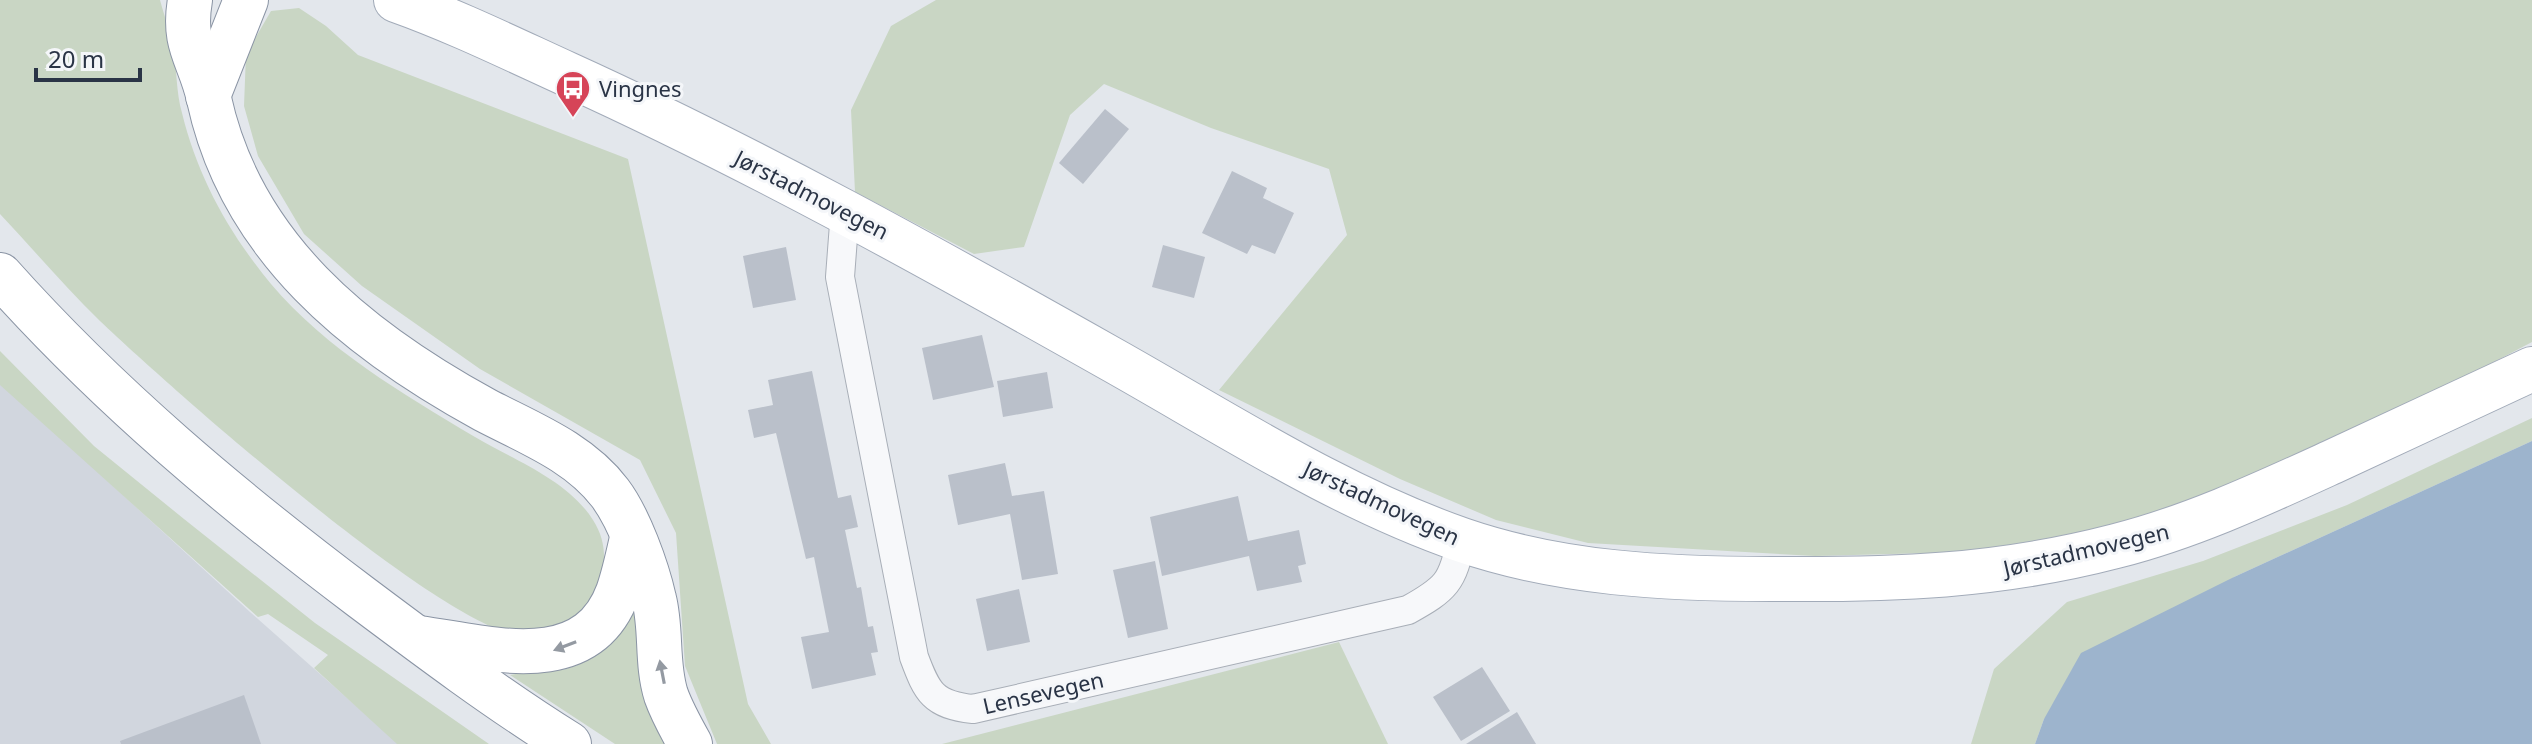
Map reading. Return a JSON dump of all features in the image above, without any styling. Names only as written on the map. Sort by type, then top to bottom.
[{"type":"main road","points":[[190,0],[188,42],[208,96],[213,125],[235,182],[265,232],[306,278],[355,322],[418,368],[583,465],[610,492],[632,538],[655,599],[659,660],[666,695],[690,744]]},
{"type":"main road","points":[[208,96],[246,0]]},
{"type":"main road","name":"Jørstadmovegen","points":[[396,0],[645,109],[845,211],[1321,476],[1461,540],[1532,560],[1612,573],[1725,579],[1893,580],[1958,576],[2045,563],[2122,544],[2240,504],[2532,369]]},
{"type":"main road","points":[[7,288],[184,455],[258,518],[415,638],[569,744]]},
{"type":"main road","points":[[415,638],[533,653],[555,650],[577,641],[593,628],[612,604],[632,538]]},
{"type":"street","name":"Lensevegen","points":[[845,211],[840,277],[914,657],[925,687],[951,707],[973,709],[1408,610],[1439,593],[1453,576],[1461,540]]},
{"type":"shaded area","points":[[0,382],[250,612],[399,744],[0,744]]},
{"type":"green space","points":[[0,0],[160,0],[172,41],[180,105],[189,137],[206,182],[242,245],[271,284],[341,350],[420,404],[570,493],[593,520],[603,543],[604,567],[591,614],[528,636],[491,626],[439,597],[376,554],[243,448],[133,352],[74,295],[0,214]]},
{"type":"green space","points":[[936,0],[2532,0],[2532,342],[2340,443],[2130,524],[2006,551],[1815,556],[1588,543],[1496,520],[1400,479],[1219,390],[1347,235],[1329,169],[1211,128],[1104,84],[1070,115],[1024,247],[974,254],[855,192],[851,110],[891,26]]},
{"type":"green space","points":[[299,8],[326,26],[358,55],[628,159],[748,704],[771,744],[717,744],[685,666],[676,533],[640,460],[480,369],[362,286],[304,234],[258,156],[244,106],[246,54],[271,11]]},
{"type":"green space","points":[[0,351],[94,446],[184,519],[315,623],[489,744],[397,744],[314,668],[328,655],[268,614],[258,617],[0,385]]},
{"type":"green space","points":[[2532,418],[2532,441],[2234,577],[2044,719],[2035,744],[1971,744],[1994,669],[2067,602],[2203,561],[2347,505]]},
{"type":"green space","points":[[639,602],[667,744],[615,744],[510,675],[566,669],[589,659],[617,633]]},
{"type":"green space","points":[[1339,642],[1388,744],[942,744]]},
{"type":"water","points":[[2532,441],[2532,744],[2035,744],[2044,719],[2081,653],[2234,577]]},
{"type":"building","points":[[1105,109],[1129,129],[1083,184],[1059,163]]},
{"type":"building","points":[[1232,171],[1267,188],[1263,198],[1294,213],[1275,254],[1252,245],[1247,254],[1202,233]]},
{"type":"building","points":[[1163,245],[1205,257],[1194,298],[1152,287]]},
{"type":"building","points":[[786,247],[796,300],[753,308],[743,256]]},
{"type":"building","points":[[982,335],[994,387],[933,400],[922,348]]},
{"type":"building","points":[[812,371],[838,498],[851,495],[858,527],[845,530],[857,588],[861,587],[868,627],[873,626],[878,652],[871,653],[876,675],[812,689],[801,637],[829,632],[814,557],[806,559],[776,433],[754,438],[748,410],[773,405],[768,380]]},
{"type":"building","points":[[1047,372],[1053,408],[1003,417],[997,381]]},
{"type":"building","points":[[1005,463],[1012,496],[1044,491],[1058,574],[1022,580],[1010,514],[958,525],[948,475]]},
{"type":"building","points":[[1238,496],[1248,541],[1299,530],[1306,564],[1298,566],[1302,582],[1257,591],[1249,556],[1162,576],[1150,517]]},
{"type":"building","points":[[1155,561],[1168,629],[1128,638],[1113,570]]},
{"type":"building","points":[[1019,589],[1030,642],[987,651],[976,599]]},
{"type":"building","points":[[1482,667],[1510,711],[1461,741],[1433,697]]},
{"type":"building","points":[[244,695],[261,744],[121,744],[120,741]]},
{"type":"building","points":[[1517,712],[1536,744],[1466,744]]},
{"type":"place","name":"Vingnes","points":[[573,119]]}]
